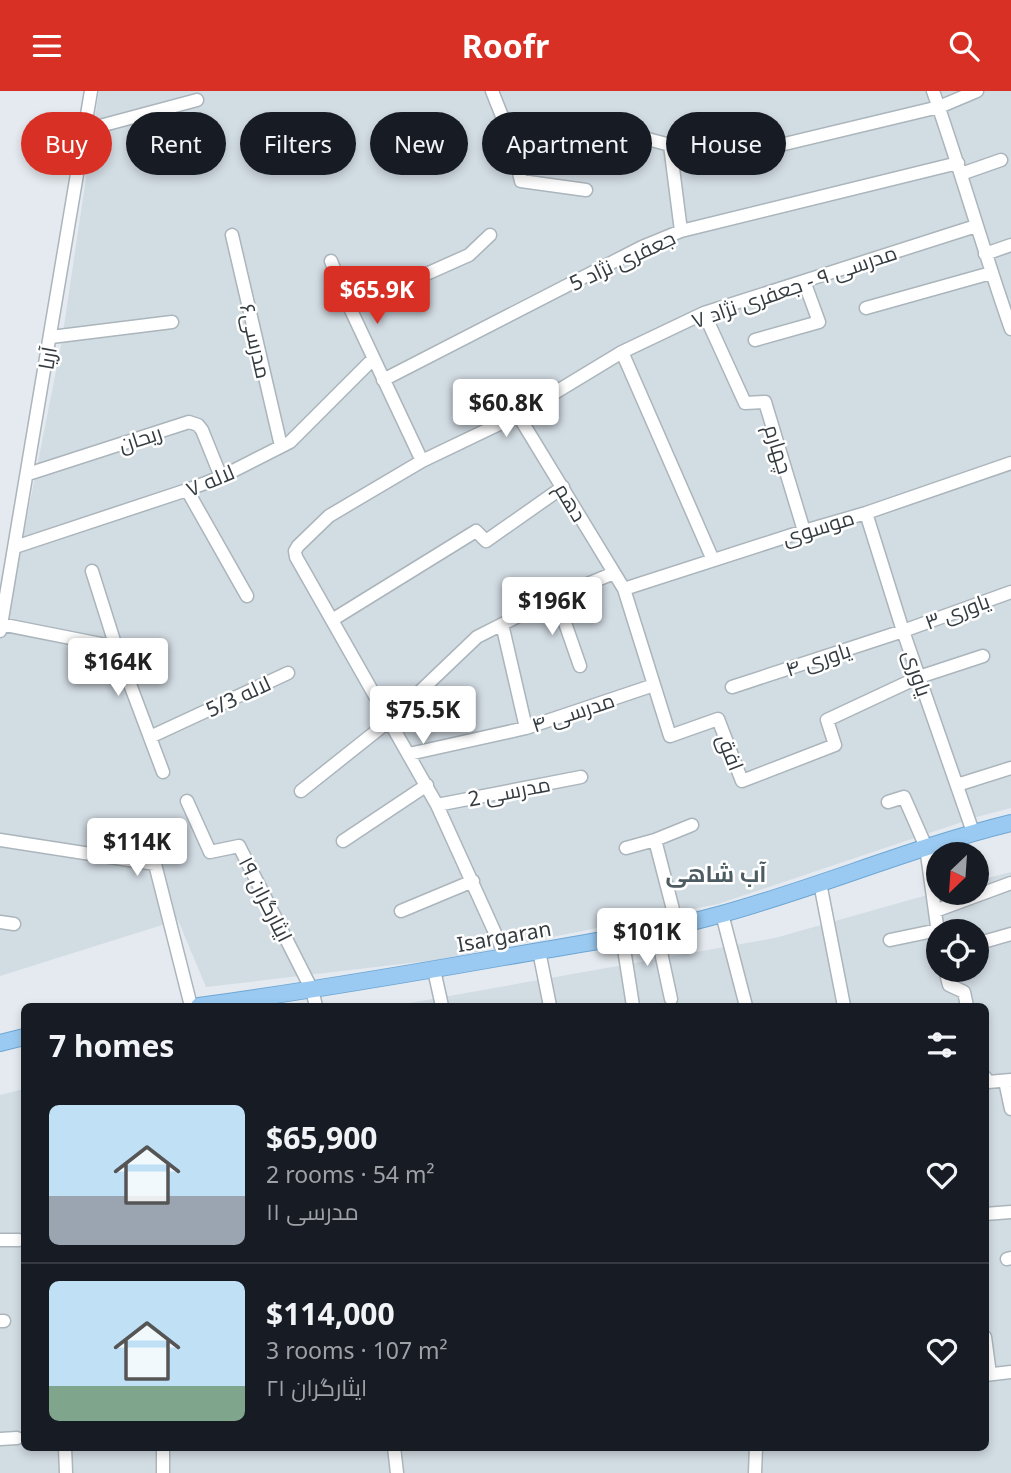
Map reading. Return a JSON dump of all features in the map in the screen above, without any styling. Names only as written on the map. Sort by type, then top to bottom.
[{"type":"main road","name":"Isargaran","points":[[942,842],[1011,823]]},
{"type":"main road","name":"Isargaran","points":[[242,1003],[314,998],[434,970],[677,925],[722,914],[926,847]]},
{"type":"main road","points":[[0,1042],[21,1038]]},
{"type":"street","name":"آریا","points":[[88,112],[91,91]]},
{"type":"street","points":[[492,91],[500,112]]},
{"type":"street","points":[[933,91],[1011,329]]},
{"type":"street","points":[[786,144],[939,107],[977,91]]},
{"type":"street","points":[[112,123],[197,100]]},
{"type":"street","points":[[652,140],[670,145],[681,231]]},
{"type":"street","name":"جعفری نژاد 5","points":[[383,380],[642,247],[681,231],[1002,160]]},
{"type":"street","name":"آریا","points":[[0,627],[78,175]]},
{"type":"street","points":[[520,175],[521,181],[586,190]]},
{"type":"street","name":"مدرسی ۹ - جعفری نژاد ۷","points":[[332,620],[295,551],[329,516],[422,461],[518,415],[622,352],[704,313],[976,226]]},
{"type":"street","name":"مدرسی۶","points":[[232,235],[281,446]]},
{"type":"street","points":[[350,308],[469,255],[490,235]]},
{"type":"street","points":[[985,254],[1011,245]]},
{"type":"street","points":[[331,261],[373,359],[422,461]]},
{"type":"street","points":[[866,308],[991,273]]},
{"type":"street","points":[[755,339],[819,322],[804,281]]},
{"type":"street","name":"چهارم","points":[[704,313],[745,404],[765,402],[804,531]]},
{"type":"street","points":[[51,337],[172,322]]},
{"type":"street","points":[[622,352],[713,560]]},
{"type":"street","name":"لاله ۷","points":[[15,547],[187,490],[220,477],[290,442],[373,359]]},
{"type":"street","name":"دهم","points":[[518,415],[624,589]]},
{"type":"street","name":"ریحان","points":[[27,474],[189,422],[198,425],[202,430],[220,477]]},
{"type":"street","name":"موسوی","points":[[624,589],[866,513],[1011,463]]},
{"type":"street","points":[[506,957],[427,785],[332,620],[476,531],[486,541],[563,488]]},
{"type":"street","points":[[187,490],[247,596]]},
{"type":"street","name":"یاوری","points":[[866,513],[903,631],[973,832]]},
{"type":"street","points":[[92,571],[116,647],[163,772]]},
{"type":"street","points":[[301,791],[389,721],[477,636],[556,597],[614,573]]},
{"type":"street","name":"افق","points":[[624,589],[670,736],[718,719],[742,781],[835,745],[827,720],[919,677]]},
{"type":"street","name":"یاوری ۳","points":[[903,631],[1011,592]]},
{"type":"street","points":[[556,597],[580,666]]},
{"type":"street","points":[[502,624],[526,727]]},
{"type":"street","points":[[0,627],[116,647]]},
{"type":"street","name":"یاوری ۴","points":[[732,687],[903,631]]},
{"type":"street","points":[[919,677],[983,656]]},
{"type":"street","name":"لاله 5/3","points":[[150,737],[288,673]]},
{"type":"street","name":"مدرسی ۴","points":[[409,754],[526,727],[654,685]]},
{"type":"street","points":[[957,785],[1011,768]]},
{"type":"street","name":"مدرسی 2","points":[[437,805],[581,777]]},
{"type":"street","points":[[343,841],[427,785]]},
{"type":"street","points":[[888,802],[904,797],[926,847]]},
{"type":"street","name":"ایثارگران ۱‍۹","points":[[187,801],[210,852],[239,846],[314,998]]},
{"type":"street","points":[[626,848],[692,825]]},
{"type":"street","points":[[0,840],[155,864],[190,1003]]},
{"type":"street","points":[[655,840],[677,925]]},
{"type":"street","points":[[401,911],[473,881]]},
{"type":"street","points":[[820,883],[843,1003]]},
{"type":"street","points":[[935,911],[1011,883]]},
{"type":"street","points":[[934,905],[936,919]]},
{"type":"street","points":[[722,914],[745,1003]]},
{"type":"street","points":[[0,922],[14,924]]},
{"type":"street","points":[[656,929],[671,999]]},
{"type":"street","points":[[890,940],[926,934]]},
{"type":"street","points":[[989,940],[1011,934]]},
{"type":"street","points":[[622,936],[633,1003]]},
{"type":"street","points":[[539,951],[549,1003]]},
{"type":"street","points":[[434,970],[441,1003]]},
{"type":"street","points":[[948,982],[949,985],[964,992],[966,1003]]},
{"type":"street","points":[[989,1082],[1008,1080],[1011,1109]]},
{"type":"street","points":[[989,1213],[1011,1212]]},
{"type":"street","points":[[0,1240],[19,1240]]},
{"type":"street","points":[[989,1374],[1011,1371]]},
{"type":"street","points":[[0,1439],[17,1438]]},
{"type":"street","points":[[65,1451],[66,1473]]},
{"type":"street","points":[[163,1451],[163,1473]]},
{"type":"street","points":[[394,1451],[397,1473]]},
{"type":"street","points":[[755,1473],[756,1451]]},
{"type":"shaded area","points":[[99,91],[1011,91],[1011,808],[718,904],[436,960],[206,987],[178,920],[0,976],[0,638],[3,638],[61,346],[86,175],[112,175],[112,112],[96,112]]},
{"type":"shaded area","points":[[1011,872],[1011,1473],[0,1473],[0,1095],[21,1090],[21,1451],[989,1451],[989,1003],[410,1003],[775,938],[926,895],[926,905],[989,905],[989,878]]},
{"type":"district","name":"آب شاهی","points":[[716,873]]}]
